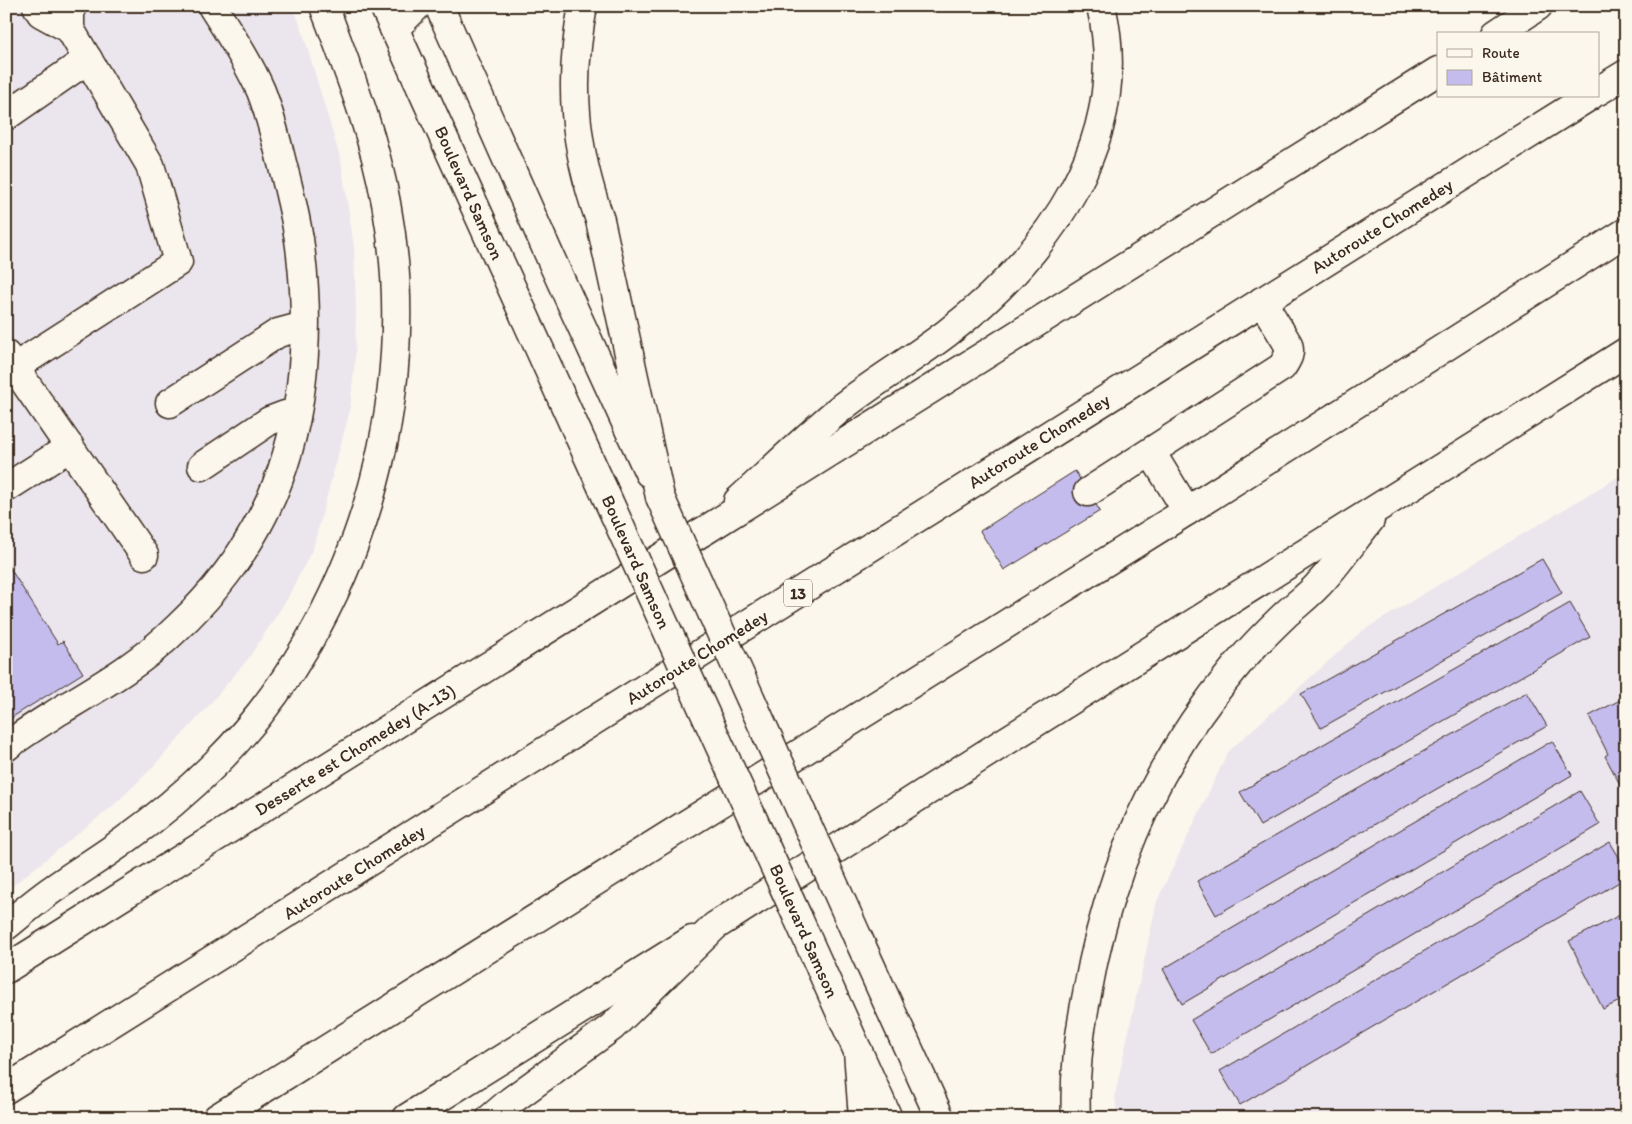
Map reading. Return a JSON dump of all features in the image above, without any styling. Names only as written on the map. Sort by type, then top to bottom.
[{"type":"main road","points":[[6,747],[151,651],[177,629],[202,602],[248,542],[263,515],[288,454],[301,382],[304,326],[304,293],[297,226],[273,130],[260,91],[245,60],[212,6]]},
{"type":"main road","points":[[6,926],[52,889],[149,822],[196,782],[239,738],[282,683],[317,626],[340,581],[361,527],[379,466],[393,384],[396,327],[395,266],[386,203],[374,152],[350,77],[324,6]]},
{"type":"main road","points":[[389,18],[417,6]]},
{"type":"main road","points":[[439,6],[648,461],[660,497],[940,1118]]},
{"type":"main road","points":[[583,6],[578,29],[575,75],[575,115],[580,151],[588,187],[600,220],[648,461]]},
{"type":"main road","points":[[704,531],[843,407],[914,357],[973,311],[1009,278],[1048,233],[1078,185],[1094,146],[1102,113],[1108,61],[1101,6]]},
{"type":"main road","points":[[1499,32],[1538,6]]},
{"type":"main road","points":[[42,8],[70,17],[88,59],[150,165],[178,262],[11,361],[144,555]]},
{"type":"main road","name":"Boulevard Samson","points":[[389,18],[888,1118]]},
{"type":"main road","points":[[6,116],[88,59]]},
{"type":"main road","points":[[704,531],[1437,72]]},
{"type":"main road","points":[[1600,90],[1626,74]]},
{"type":"main road","name":"Autoroute Chomedey","points":[[6,1089],[1587,98]]},
{"type":"main road","points":[[217,1118],[1187,511],[1626,232]]},
{"type":"main road","points":[[1088,492],[1282,368],[1290,351],[1288,344],[1262,301]]},
{"type":"main road","points":[[170,403],[278,334],[304,326]]},
{"type":"main road","points":[[407,1118],[1626,352]]},
{"type":"main road","points":[[202,466],[269,421],[285,415],[296,416]]},
{"type":"main road","points":[[6,488],[70,447]]},
{"type":"main road","points":[[1151,452],[1187,511]]},
{"type":"main road","points":[[1076,1118],[1076,1081],[1083,1012],[1096,943],[1118,869],[1146,805],[1171,758],[1189,730],[1232,672],[1288,612],[1318,585],[1381,505]]},
{"type":"main road","name":"Desserte est Chomedey (A-13)","points":[[6,969],[704,531]]},
{"type":"main road","points":[[491,1118],[512,1100],[612,1027],[715,926]]},
{"type":"main road","points":[[858,1051],[863,1118]]},
{"type":"shaded area","points":[[6,6],[293,6],[341,161],[354,247],[356,312],[355,358],[350,410],[313,548],[287,599],[248,659],[149,771],[114,805],[6,891]]},
{"type":"shaded area","points":[[1626,472],[1626,1118],[1117,1118],[1115,1095],[1157,901],[1228,752],[1362,631]]},
{"type":"building","points":[[1075,471],[1100,511],[1004,570],[980,531]]},
{"type":"building","points":[[1542,559],[1562,593],[1321,728],[1301,694]]},
{"type":"building","points":[[6,562],[58,644],[63,641],[83,673],[6,721]]},
{"type":"building","points":[[1570,603],[1590,637],[1260,826],[1240,792]]},
{"type":"building","points":[[1527,692],[1547,726],[1216,915],[1197,881]]},
{"type":"building","points":[[1626,697],[1626,796],[1605,756],[1608,754],[1589,716]]},
{"type":"building","points":[[1552,741],[1572,775],[1182,1004],[1163,969]]},
{"type":"building","points":[[1580,791],[1600,825],[1211,1054],[1191,1020]]},
{"type":"building","points":[[1610,842],[1626,869],[1626,878],[1240,1105],[1220,1071]]},
{"type":"building","points":[[1626,912],[1626,998],[1603,1009],[1569,941]]}]
